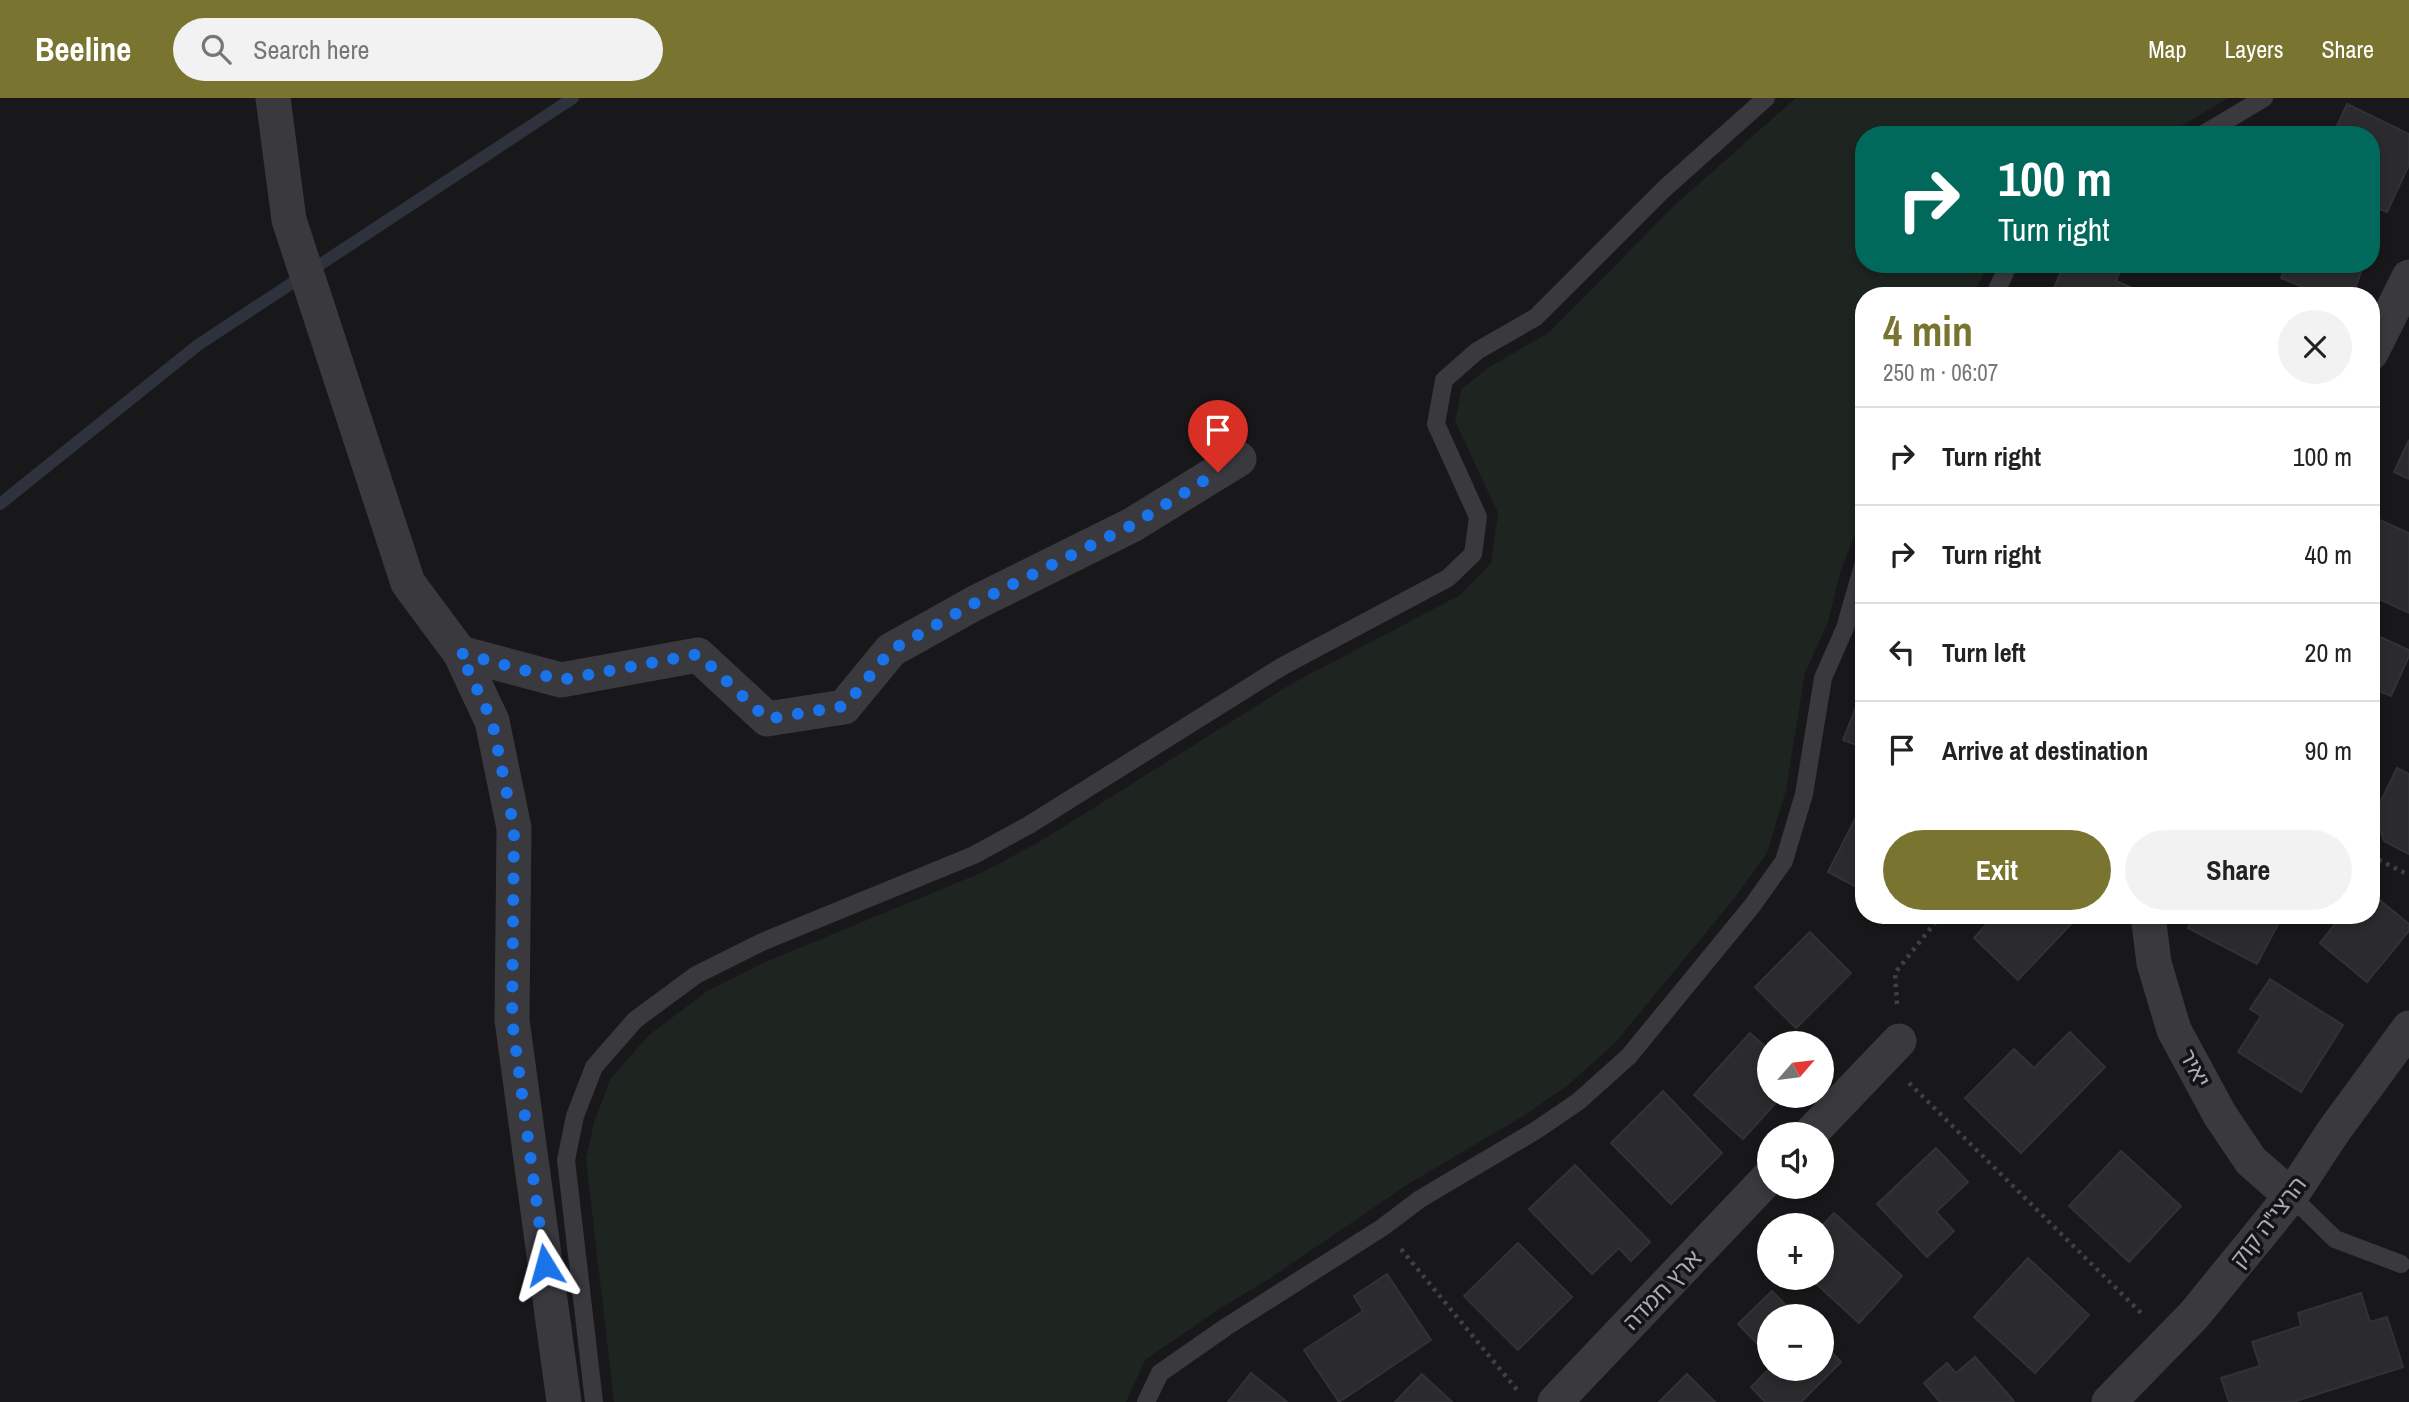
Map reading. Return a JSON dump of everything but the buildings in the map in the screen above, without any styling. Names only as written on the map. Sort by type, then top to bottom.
[{"type":"street","points":[[273,98],[289,220],[408,583],[460,653],[492,721],[514,828],[512,1020],[564,1402]]},
{"type":"street","points":[[2380,335],[2409,277]]},
{"type":"street","points":[[460,653],[561,680],[698,654],[767,719],[845,706],[891,650],[975,603],[1132,525],[1239,459]]},
{"type":"street","name":"יאיר","points":[[2149,924],[2154,964],[2174,1030],[2220,1115],[2251,1161],[2291,1196]]},
{"type":"street","name":"הרצי\"ה קוק","points":[[2109,1402],[2194,1315],[2291,1196],[2333,1132],[2409,1028]]},
{"type":"street","points":[[1821,1122],[1891,1049]]},
{"type":"street","name":"ארץ חמדה","points":[[1555,1402],[1757,1190]]},
{"type":"lane","points":[[594,1402],[566,1160],[575,1116],[594,1068],[635,1020],[696,975],[762,942],[975,855],[1282,667],[1448,578],[1473,554],[1478,517],[1436,424],[1444,380],[1477,351],[1536,317],[1664,189],[1766,98]]},
{"type":"lane","points":[[2217,126],[2264,98]]},
{"type":"lane","points":[[1146,1402],[1160,1373],[1226,1327],[1383,1227],[1420,1199],[1579,1101],[1629,1056],[1752,906],[1784,861],[1804,794],[1823,678],[1845,628],[1855,593]]},
{"type":"lane","points":[[2291,1196],[2335,1239],[2401,1264]]},
{"type":"path","points":[[2380,860],[2409,875]]},
{"type":"path","points":[[1934,924],[1895,973],[1891,1049],[2169,1340]]},
{"type":"path","points":[[1383,1227],[1518,1392]]},
{"type":"shaded area","points":[[1796,98],[2228,98],[2181,126],[1855,126],[1855,273],[1984,273],[1977,287],[1855,287],[1855,535],[1840,573],[1828,622],[1805,673],[1786,790],[1767,853],[1737,895],[1615,1043],[1567,1086],[1525,1115],[1410,1183],[1145,1360],[1126,1402],[614,1402],[586,1160],[594,1122],[611,1078],[649,1035],[706,992],[770,960],[983,872],[1039,842],[1291,684],[1460,595],[1491,563],[1498,513],[1455,421],[1461,390],[1488,368],[1548,333],[1677,203]]},
{"type":"waterway","points":[[0,504],[198,345],[573,98]]},
{"type":"route","points":[[545,1265],[512,1020],[514,828],[492,721],[460,653],[561,680],[698,654],[767,719],[845,706],[891,650],[975,603],[1132,525],[1218,472]]}]
